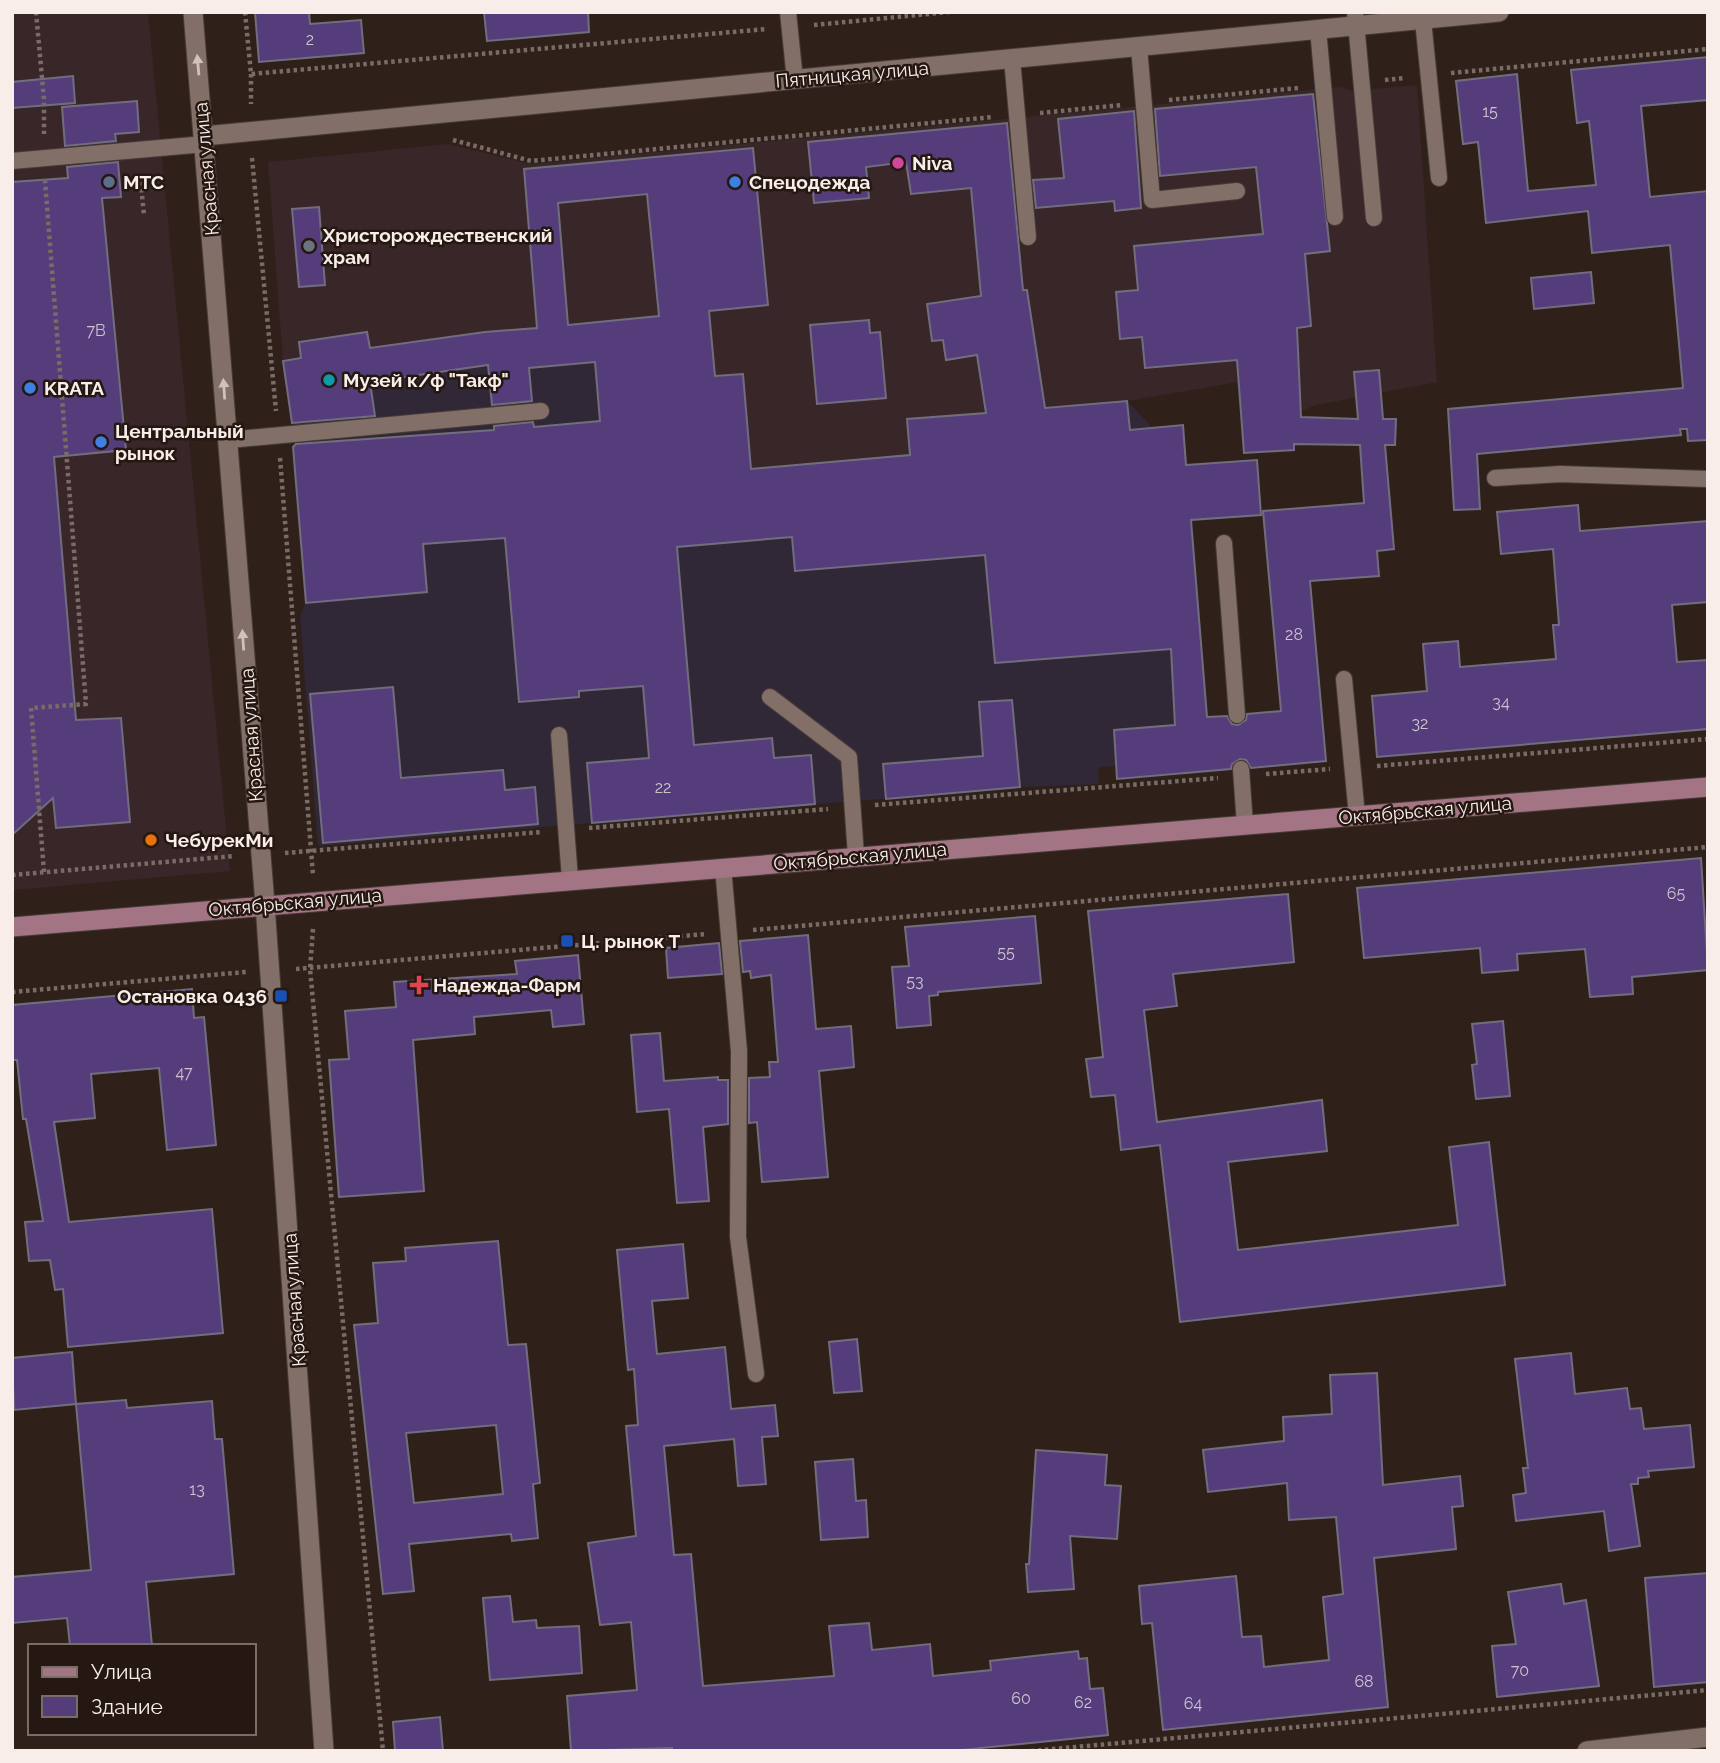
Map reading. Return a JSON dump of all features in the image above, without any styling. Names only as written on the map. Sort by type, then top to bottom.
[{"type":"main road","name":"Октябрьская улица","points":[[12,927],[265,904],[1708,787]]},
{"type":"street","name":"Красная улица","points":[[193,12],[271,970],[324,1751]]},
{"type":"street","name":"Пятницкая улица","points":[[204,140],[252,132],[1318,29],[1356,19],[1423,20],[1499,12]]},
{"type":"street","points":[[1587,1751],[1708,1737]]},
{"type":"lane","points":[[1356,19],[1374,218]]},
{"type":"lane","points":[[789,20],[794,80]]},
{"type":"lane","points":[[1423,20],[1439,178]]},
{"type":"lane","points":[[1318,29],[1335,217]]},
{"type":"lane","points":[[1139,47],[1152,200],[1237,191]]},
{"type":"lane","points":[[1012,59],[1028,237]]},
{"type":"lane","points":[[12,161],[138,150],[204,140]]},
{"type":"lane","points":[[228,440],[541,411]]},
{"type":"lane","points":[[1495,478],[1560,474],[1708,479]]},
{"type":"lane","points":[[1224,543],[1237,715]]},
{"type":"lane","points":[[1344,679],[1357,816]]},
{"type":"lane","points":[[770,697],[849,757],[856,856]]},
{"type":"lane","points":[[559,735],[570,879]]},
{"type":"lane","points":[[1241,769],[1245,825]]},
{"type":"lane","points":[[723,867],[739,1051],[738,1237],[756,1374]]},
{"type":"path","points":[[36,12],[44,100],[43,158],[86,704],[31,708],[44,872]]},
{"type":"path","points":[[245,12],[251,74],[252,158],[278,435],[315,900],[310,969],[383,1751]]},
{"type":"path","points":[[251,74],[789,20],[949,12]]},
{"type":"path","points":[[1362,82],[1708,49]]},
{"type":"path","points":[[448,139],[531,161],[1323,85]]},
{"type":"path","points":[[138,150],[144,215]]},
{"type":"path","points":[[252,158],[265,156]]},
{"type":"path","points":[[12,992],[310,969],[1708,847]]},
{"type":"path","points":[[1031,1751],[1708,1690]]},
{"type":"shaded area","name":"Центральный рынок","points":[[12,12],[148,12],[230,871],[12,890]]},
{"type":"shaded area","points":[[1417,85],[1437,382],[1316,405],[1301,411],[1298,377],[1238,382],[1127,401],[908,419],[910,455],[751,469],[743,374],[695,377],[537,327],[370,348],[367,332],[301,358],[283,361],[268,162],[448,144],[531,164],[1340,87],[1351,91]]},
{"type":"shaded area","points":[[537,327],[693,353],[695,377],[743,374],[752,469],[910,455],[907,419],[1127,401],[1153,428],[1179,773],[1118,779],[1116,766],[1098,767],[1099,784],[1020,787],[318,846],[300,616],[306,602],[292,420],[283,361],[301,358],[299,342],[367,332],[370,348]]},
{"type":"building","points":[[255,12],[309,12],[310,24],[361,20],[364,53],[259,62]]},
{"type":"building","points":[[484,12],[588,12],[589,32],[487,41]]},
{"type":"building","points":[[1708,57],[1708,100],[1641,106],[1650,197],[1708,191],[1708,440],[1688,441],[1687,429],[1680,429],[1681,435],[1477,454],[1480,509],[1454,510],[1448,409],[1683,388],[1670,245],[1592,253],[1588,211],[1486,223],[1478,142],[1463,144],[1456,81],[1517,74],[1528,191],[1596,185],[1589,121],[1577,123],[1571,70]]},
{"type":"building","points":[[73,76],[75,103],[12,108],[12,82]]},
{"type":"building","points":[[1313,94],[1330,251],[1305,254],[1311,326],[1297,328],[1301,417],[1358,419],[1354,372],[1379,370],[1383,419],[1396,419],[1395,445],[1385,445],[1394,549],[1377,551],[1379,576],[1310,581],[1326,761],[1251,768],[1246,760],[1240,759],[1232,764],[1231,769],[1117,779],[1114,730],[1175,725],[1171,649],[995,663],[985,555],[795,571],[792,537],[677,547],[694,745],[772,738],[774,758],[811,755],[815,804],[592,823],[587,763],[649,758],[643,686],[579,691],[579,697],[519,702],[505,538],[423,544],[427,592],[306,603],[293,447],[296,444],[494,430],[494,426],[533,422],[534,427],[600,421],[595,362],[529,368],[532,401],[492,405],[488,365],[370,382],[375,416],[292,423],[283,361],[301,358],[299,342],[367,332],[370,348],[485,332],[537,328],[524,169],[753,148],[768,305],[709,311],[715,376],[743,374],[751,469],[910,455],[907,419],[986,413],[977,355],[946,360],[943,340],[932,341],[927,304],[981,296],[971,188],[911,194],[906,162],[866,167],[869,198],[814,203],[808,142],[1007,123],[1023,290],[1027,290],[1045,408],[1127,401],[1130,430],[1183,425],[1186,465],[1257,460],[1261,515],[1191,520],[1207,717],[1227,716],[1232,724],[1238,725],[1246,720],[1247,714],[1281,711],[1263,511],[1364,503],[1360,445],[1294,444],[1294,450],[1244,453],[1237,360],[1145,368],[1142,337],[1120,339],[1116,292],[1138,290],[1134,246],[1263,234],[1256,167],[1160,176],[1155,109]],"holes":[[[647,194],[659,316],[568,325],[558,203]]]},
{"type":"building","points":[[137,101],[139,132],[115,134],[116,141],[65,146],[62,107]]},
{"type":"building","points":[[1134,111],[1141,208],[1115,211],[1114,201],[1036,208],[1033,180],[1064,178],[1058,119]]},
{"type":"building","points":[[118,162],[121,197],[102,198],[126,450],[54,457],[76,720],[121,718],[130,822],[56,828],[53,798],[12,835],[12,182],[68,178],[67,167]]},
{"type":"building","name":"Христорождественский храм","points":[[319,207],[325,285],[299,287],[292,209]]},
{"type":"building","points":[[1591,272],[1594,303],[1534,309],[1531,278]]},
{"type":"building","points":[[869,320],[870,333],[880,332],[886,398],[817,404],[810,325]]},
{"type":"building","points":[[1578,505],[1580,531],[1708,521],[1708,602],[1672,605],[1677,662],[1708,660],[1708,729],[1377,757],[1372,696],[1427,691],[1423,644],[1458,641],[1460,667],[1556,659],[1553,625],[1559,625],[1553,549],[1501,554],[1497,512]]},
{"type":"building","points":[[393,687],[401,778],[503,770],[505,790],[535,787],[538,824],[323,843],[310,694]]},
{"type":"building","points":[[1012,700],[1020,787],[886,799],[883,764],[983,756],[979,702]]},
{"type":"building","points":[[1701,858],[1708,970],[1632,977],[1633,994],[1590,997],[1585,949],[1517,954],[1518,970],[1482,973],[1480,948],[1364,958],[1357,888]]},
{"type":"building","points":[[1288,894],[1294,962],[1173,974],[1177,1006],[1144,1010],[1157,1122],[1322,1100],[1327,1151],[1228,1162],[1238,1250],[1458,1225],[1449,1147],[1489,1142],[1505,1285],[1180,1322],[1160,1145],[1121,1150],[1115,1095],[1091,1097],[1086,1059],[1103,1057],[1088,911]]},
{"type":"building","points":[[1035,916],[1041,983],[938,992],[938,995],[929,996],[931,1025],[897,1028],[892,967],[909,966],[905,927]]},
{"type":"building","points":[[808,935],[816,1029],[851,1026],[854,1067],[819,1071],[828,1177],[762,1182],[757,1122],[749,1123],[749,1078],[770,1077],[769,1062],[778,1062],[771,975],[751,978],[750,971],[743,972],[740,941]]},
{"type":"building","points":[[719,943],[722,974],[668,978],[666,948]]},
{"type":"building","points":[[578,955],[584,1024],[553,1027],[551,1010],[474,1017],[475,1034],[413,1040],[424,1191],[339,1197],[329,1060],[349,1059],[345,1011],[396,1007],[394,982],[517,974],[515,961]]},
{"type":"building","points":[[192,989],[194,1018],[204,1017],[216,1145],[167,1150],[159,1068],[91,1074],[95,1118],[54,1122],[69,1222],[212,1209],[223,1333],[68,1347],[63,1289],[55,1290],[50,1260],[29,1261],[25,1222],[43,1221],[26,1119],[23,1119],[17,1060],[12,1060],[12,1005]]},
{"type":"building","points":[[1503,1021],[1510,1096],[1476,1099],[1472,1065],[1477,1064],[1472,1024]]},
{"type":"building","points":[[660,1033],[664,1081],[718,1077],[718,1080],[728,1080],[728,1124],[703,1127],[709,1201],[677,1203],[669,1109],[637,1112],[631,1035]]},
{"type":"building","points":[[498,1241],[508,1345],[526,1344],[540,1483],[533,1484],[538,1538],[512,1541],[511,1534],[409,1544],[414,1591],[383,1594],[354,1325],[378,1323],[373,1263],[406,1261],[405,1248]],"holes":[[[496,1425],[503,1494],[414,1503],[406,1433]]]},
{"type":"building","points":[[683,1244],[688,1298],[652,1301],[657,1354],[725,1347],[731,1409],[775,1405],[778,1436],[762,1437],[766,1484],[738,1486],[734,1439],[664,1446],[674,1555],[691,1554],[703,1686],[834,1676],[829,1626],[869,1623],[872,1650],[930,1644],[933,1676],[991,1670],[990,1661],[1078,1651],[1079,1659],[1087,1658],[1090,1689],[1103,1688],[1108,1735],[952,1751],[672,1751],[672,1748],[571,1751],[567,1696],[637,1690],[631,1622],[600,1625],[588,1543],[636,1536],[626,1426],[638,1425],[634,1369],[628,1370],[617,1250]]},
{"type":"building","points":[[857,1339],[862,1391],[834,1393],[829,1342]]},
{"type":"building","points":[[72,1352],[76,1404],[14,1410],[12,1358]]},
{"type":"building","points":[[1571,1353],[1575,1394],[1627,1388],[1630,1409],[1641,1408],[1644,1429],[1690,1425],[1694,1467],[1648,1471],[1649,1477],[1638,1478],[1638,1484],[1631,1484],[1640,1546],[1609,1551],[1604,1511],[1516,1521],[1513,1495],[1526,1493],[1523,1468],[1528,1468],[1515,1359]]},
{"type":"building","points":[[1377,1373],[1383,1485],[1460,1476],[1463,1506],[1452,1507],[1456,1549],[1374,1558],[1388,1707],[1163,1730],[1152,1623],[1142,1624],[1139,1586],[1236,1576],[1242,1637],[1261,1636],[1264,1667],[1329,1660],[1323,1597],[1343,1594],[1336,1517],[1289,1520],[1287,1483],[1208,1492],[1203,1450],[1284,1441],[1283,1417],[1332,1414],[1330,1375]]},
{"type":"building","points":[[126,1400],[127,1408],[212,1401],[215,1439],[222,1439],[234,1574],[146,1582],[152,1644],[70,1644],[67,1618],[12,1623],[12,1577],[91,1570],[76,1404]]},
{"type":"building","points":[[1036,1450],[1107,1455],[1105,1485],[1121,1486],[1117,1539],[1070,1536],[1074,1589],[1028,1592],[1026,1564],[1029,1564]]},
{"type":"building","points":[[853,1459],[856,1501],[866,1500],[868,1537],[821,1540],[815,1462]]},
{"type":"building","points":[[1708,1573],[1708,1682],[1654,1687],[1645,1578]]},
{"type":"building","points":[[1561,1584],[1564,1604],[1586,1600],[1599,1686],[1497,1697],[1492,1646],[1516,1644],[1508,1592]]},
{"type":"building","points":[[510,1596],[513,1622],[536,1620],[537,1628],[579,1626],[582,1673],[490,1680],[483,1598]]},
{"type":"building","points":[[440,1717],[443,1751],[395,1751],[393,1722]]},
{"type":"place","name":"Niva","points":[[898,163]]},
{"type":"place","name":"МТС","points":[[109,182]]},
{"type":"place","name":"Спецодежда","points":[[735,182]]},
{"type":"place","name":"Христорождественский храм","points":[[309,246]]},
{"type":"place","name":"Музей к/ф \"Такф\"","points":[[329,380]]},
{"type":"place","name":"KRATA","points":[[30,388]]},
{"type":"place","name":"Центральный рынок","points":[[101,442]]},
{"type":"place","name":"ЧебурекМи","points":[[151,840]]},
{"type":"place","name":"Ц. рынок Т","points":[[567,941]]},
{"type":"place","name":"Надежда-Фарм","points":[[419,985]]},
{"type":"place","name":"Остановка 0436","points":[[281,996]]}]
